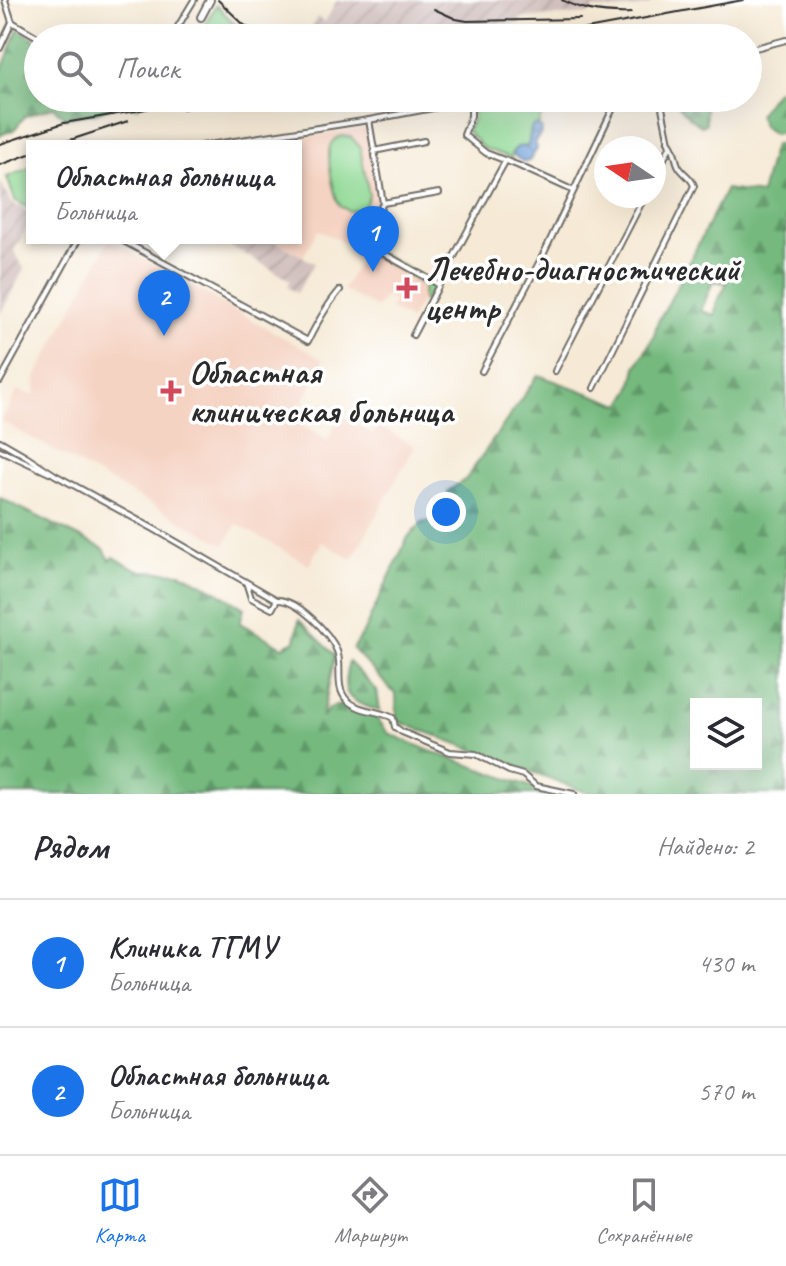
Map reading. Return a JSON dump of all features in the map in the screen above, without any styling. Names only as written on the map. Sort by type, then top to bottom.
[{"type":"main road","points":[[203,14],[210,0]]},
{"type":"street","points":[[5,0],[12,22],[24,29]]},
{"type":"street","points":[[179,24],[194,0]]},
{"type":"street","points":[[200,0],[203,14]]},
{"type":"street","points":[[0,48],[12,22]]},
{"type":"street","points":[[762,46],[786,40]]},
{"type":"street","points":[[241,140],[412,112]]},
{"type":"street","points":[[471,112],[464,135],[481,150],[573,191]]},
{"type":"street","points":[[482,371],[611,112]]},
{"type":"street","points":[[663,112],[670,147],[666,155]]},
{"type":"street","points":[[360,251],[383,203],[369,120]]},
{"type":"street","points":[[374,151],[424,141]]},
{"type":"street","points":[[594,388],[694,186],[691,177],[679,167],[675,148],[668,141]]},
{"type":"street","points":[[413,335],[506,160]]},
{"type":"street","points":[[383,203],[439,193]]},
{"type":"street","points":[[555,371],[639,208]]},
{"type":"street","points":[[365,243],[438,284]]},
{"type":"street","points":[[0,381],[76,244]]},
{"type":"street","points":[[129,244],[308,341],[325,309],[340,290]]},
{"type":"street","points":[[0,441],[55,475]]},
{"type":"street","points":[[0,450],[55,475],[277,600],[282,599],[301,609],[333,643],[338,654],[342,691],[347,700],[357,706],[385,714],[393,718],[395,727],[402,732],[450,752],[476,754],[523,775],[536,786],[574,794]]},
{"type":"street","points":[[246,582],[251,598],[272,609],[277,600]]},
{"type":"shaded area","points":[[337,0],[653,0],[648,6],[592,9],[590,14],[520,18],[520,23],[314,24],[317,17],[325,22]]},
{"type":"shaded area","points":[[366,128],[380,203],[358,245],[351,242],[349,245],[318,230],[303,257],[280,244],[302,244],[302,140],[285,140]]},
{"type":"shaded area","points":[[1,183],[11,202],[26,211],[26,229],[14,250],[24,269],[0,314]]},
{"type":"shaded area","name":"Областная клиническая больница","points":[[107,244],[116,244],[324,360],[293,421],[327,440],[341,416],[373,434],[378,426],[415,446],[352,559],[322,542],[309,565],[237,524],[225,545],[1,421],[18,390],[35,394],[36,377]]},
{"type":"shaded area","points":[[227,244],[280,244],[314,263],[297,293],[287,287],[290,280]]},
{"type":"shaded area","points":[[364,251],[430,285],[410,320],[390,309],[394,301],[385,297],[375,307],[343,290]]},
{"type":"green space","points":[[216,5],[235,24],[206,24]]},
{"type":"green space","points":[[18,29],[24,33],[24,112],[37,112],[25,116],[14,130],[0,135],[0,75]]},
{"type":"green space","points":[[786,87],[786,132],[773,134],[763,126],[758,115],[776,91]]},
{"type":"green space","points":[[58,112],[98,112],[96,113],[65,118]]},
{"type":"green space","points":[[474,112],[543,112],[538,125],[534,125],[528,146],[517,147],[511,158],[483,148],[467,131]]},
{"type":"green space","points":[[684,112],[706,112],[706,123],[702,126]]},
{"type":"green space","points":[[342,136],[351,137],[360,147],[369,195],[366,204],[359,210],[350,211],[341,207],[333,185],[329,149],[333,141]]},
{"type":"green space","points":[[786,142],[786,794],[591,794],[397,721],[396,695],[353,649],[408,537],[422,523],[441,519],[451,506],[448,491],[466,479],[538,375],[621,405],[631,389],[636,367],[654,336],[657,323],[726,189],[761,194],[774,145]],"holes":[[[713,281],[727,283],[716,304],[715,315],[701,311]]]},
{"type":"green space","points":[[26,169],[26,206],[15,200],[7,177]]},
{"type":"green space","points":[[368,246],[376,251],[375,254],[382,254],[434,284],[425,301],[422,300],[424,287],[369,254],[366,251]]},
{"type":"green space","points":[[0,498],[104,549],[110,560],[114,557],[142,571],[181,573],[209,587],[244,608],[240,623],[283,647],[295,641],[299,620],[335,655],[322,718],[329,708],[341,705],[376,717],[388,733],[430,751],[551,794],[0,794]]},
{"type":"green space","points":[[349,662],[377,691],[380,711],[349,696],[345,683]]},
{"type":"water","points":[[534,125],[542,129],[542,133],[535,141],[537,149],[529,161],[524,162],[512,153],[517,147],[528,146]]},
{"type":"railway","points":[[218,0],[243,24]]},
{"type":"railway","points":[[562,0],[596,11],[631,13]]},
{"type":"railway","points":[[614,24],[743,0]]},
{"type":"railway","points":[[434,9],[467,21],[580,19]]},
{"type":"railway","points":[[0,144],[64,123],[129,112]]},
{"type":"railway","points":[[70,140],[128,121]]},
{"type":"railway","points":[[0,165],[26,155]]},
{"type":"place","name":"Клиника ТГМУ","points":[[373,272]]},
{"type":"place","name":"Лечебно-диагностический центр","points":[[407,288]]},
{"type":"place","name":"Областная больница","points":[[164,336]]},
{"type":"place","name":"Областная клиническая больница","points":[[171,391]]}]
